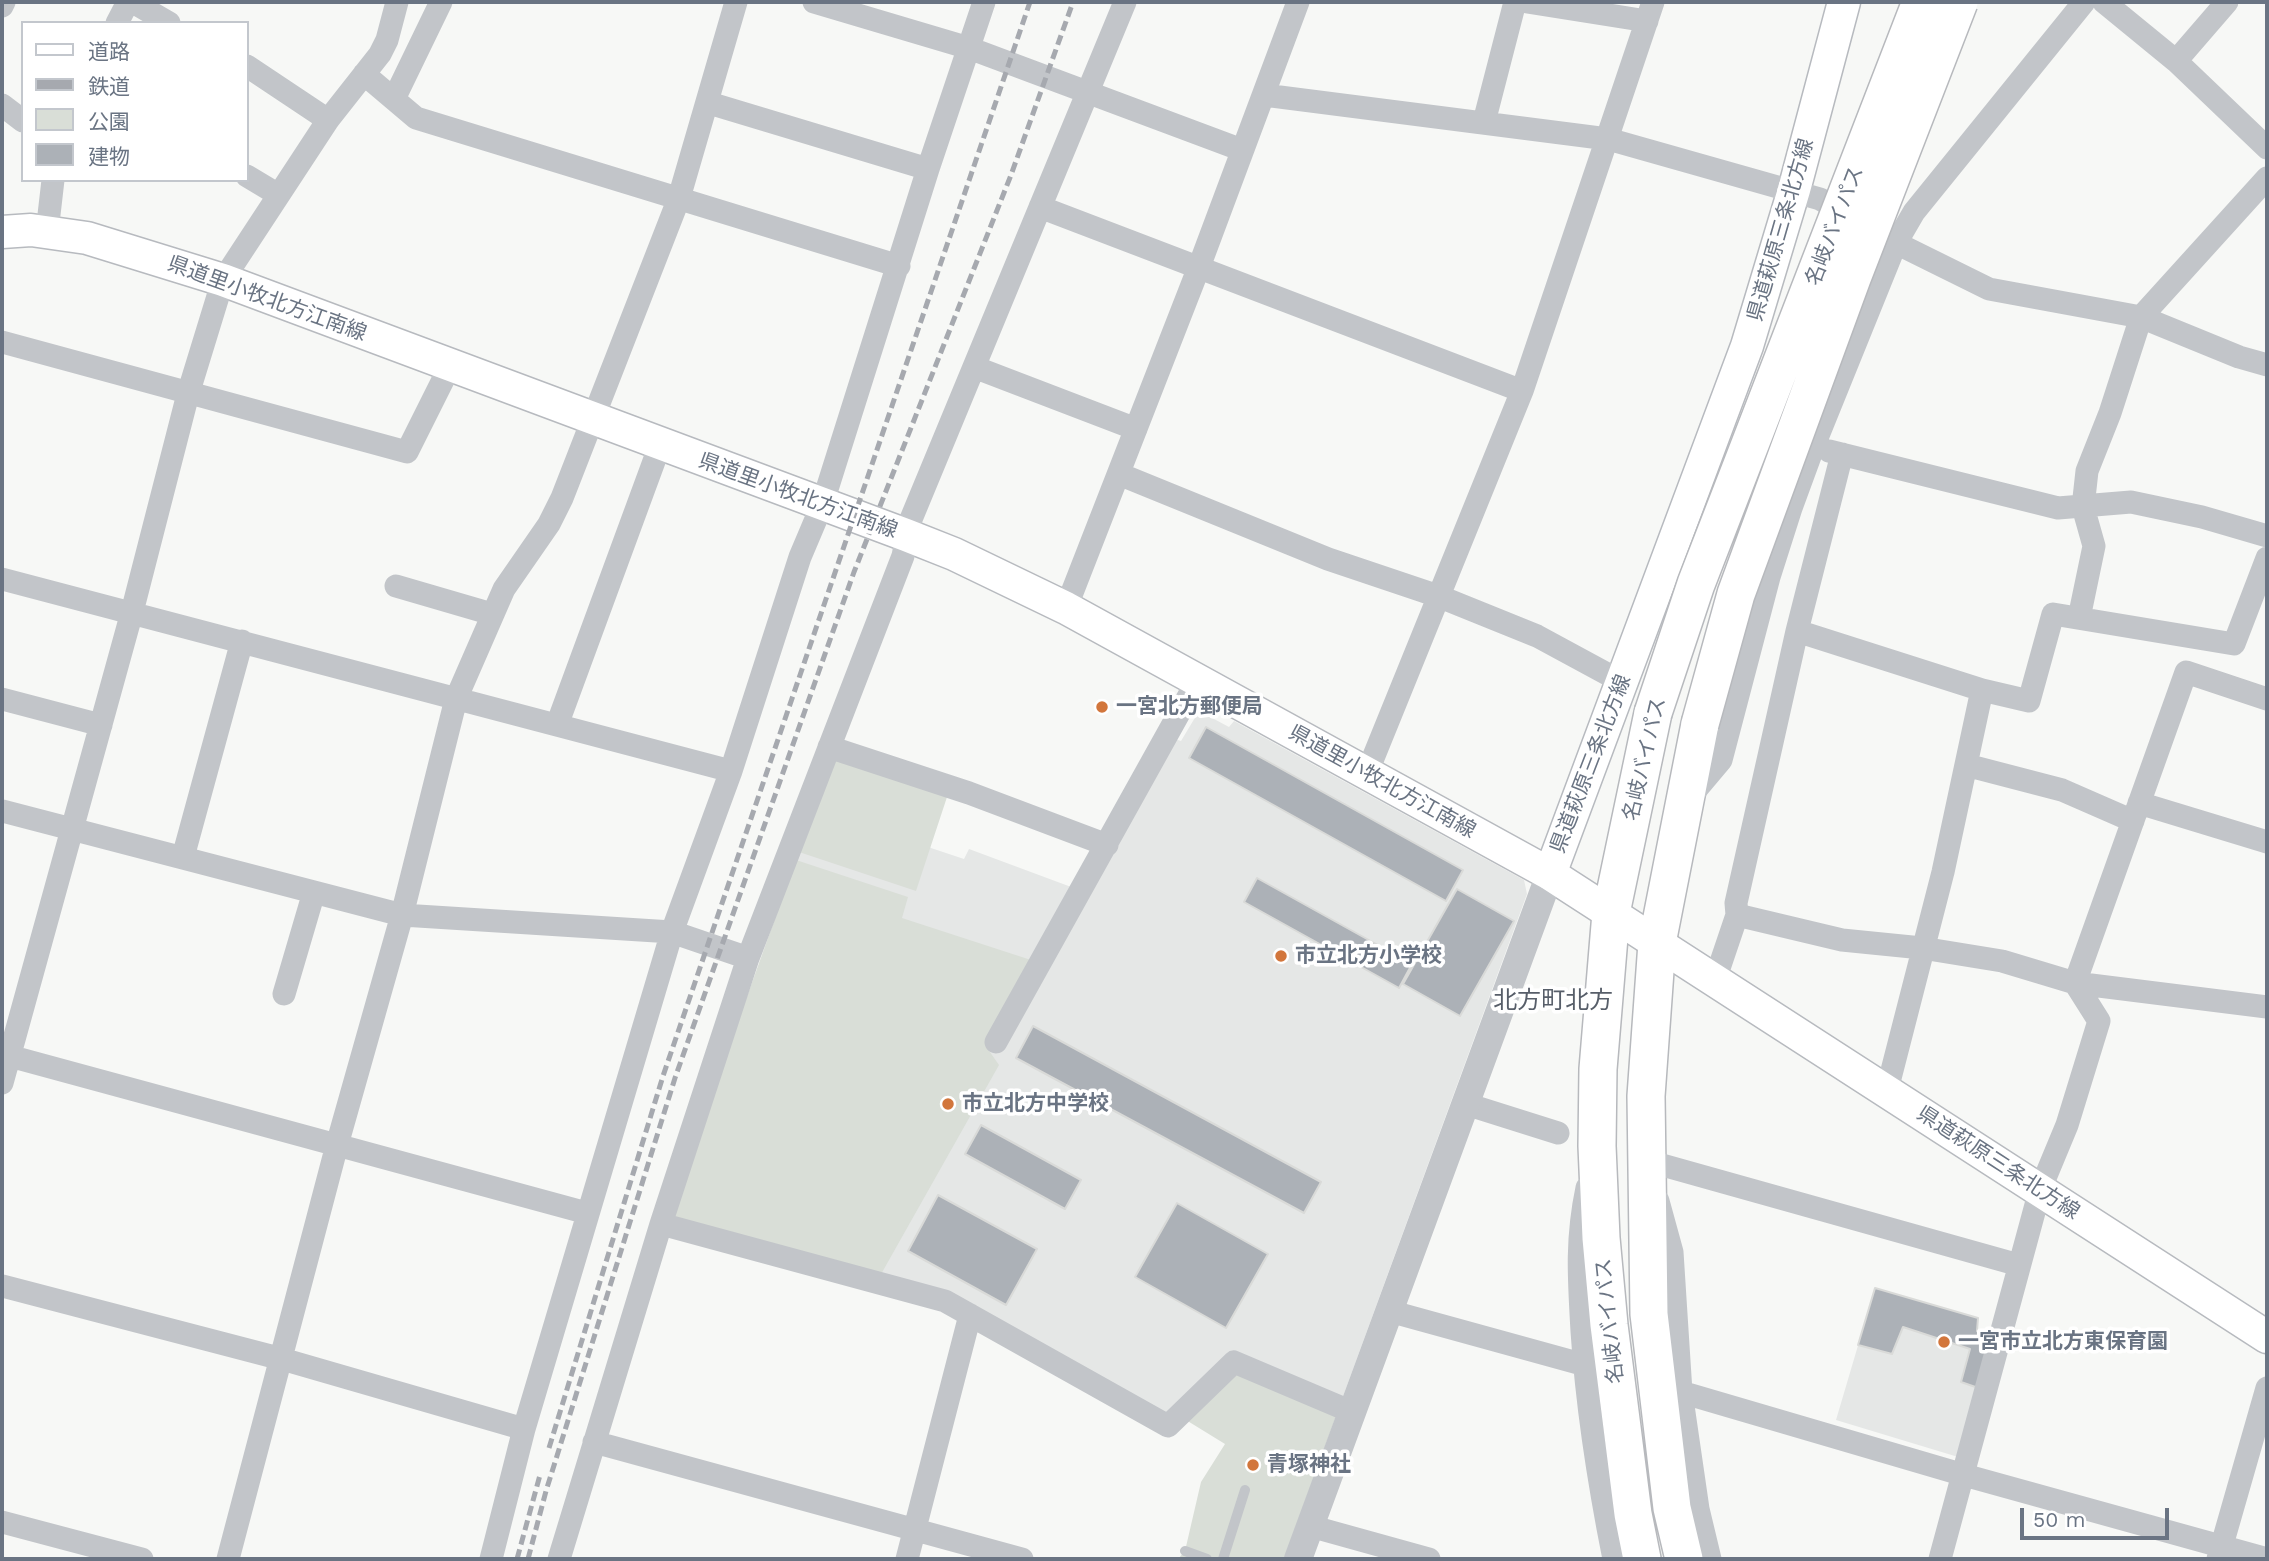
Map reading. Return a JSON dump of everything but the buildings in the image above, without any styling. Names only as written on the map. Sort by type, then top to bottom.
[{"type":"highway","name":"名岐バイパス","points":[[1642,1559],[1633,1514],[1601,1238],[1597,1146],[1598,1069],[1611,913],[1653,713],[1696,584],[1921,2]]},
{"type":"highway","name":"名岐バイパス","points":[[1684,1559],[1672,1508],[1649,1314],[1646,1096],[1657,943],[1700,724],[1736,594],[1852,278],[1959,2]]},
{"type":"main road","name":"県道萩原三条北方線","points":[[1844,2],[1794,190],[1747,346],[1550,874],[2267,1337]]},
{"type":"main road","name":"県道里小牧北方江南線","points":[[2,232],[32,230],[87,238],[223,280],[906,535],[1066,608],[1550,874]]},
{"type":"street","points":[[118,21],[128,2]]},
{"type":"street","points":[[133,2],[166,21]]},
{"type":"street","points":[[2,1083],[5,1054],[73,828],[188,394],[223,280],[328,120],[380,54],[387,40],[397,2]]},
{"type":"street","points":[[394,99],[441,2]]},
{"type":"street","points":[[228,1559],[337,1146],[402,915],[456,699],[504,589],[549,524],[562,498],[679,198],[709,103],[736,2]]},
{"type":"street","points":[[814,2],[969,48],[1242,150]]},
{"type":"street","points":[[491,1559],[524,1429],[673,932],[731,771],[800,557],[822,505],[984,2]]},
{"type":"street","points":[[559,1559],[661,1224],[748,958],[903,556],[906,535],[1125,2]]},
{"type":"street","points":[[1066,608],[1199,267],[1298,2]]},
{"type":"street","points":[[1485,122],[1515,2]]},
{"type":"street","points":[[1367,773],[1522,391],[1650,11],[1527,2]]},
{"type":"street","points":[[1682,806],[1721,760],[1769,577],[1813,448],[1896,243],[1914,212],[2084,2]]},
{"type":"street","points":[[2104,2],[2176,61],[2267,148]]},
{"type":"street","points":[[2176,61],[2227,2]]},
{"type":"street","points":[[248,67],[328,120]]},
{"type":"street","points":[[364,74],[416,118],[899,266]]},
{"type":"street","points":[[1264,94],[1608,139],[1820,199],[1896,243],[1989,289],[2141,317],[2239,357],[2267,365]]},
{"type":"street","points":[[709,103],[929,169]]},
{"type":"street","points":[[2,105],[21,119]]},
{"type":"street","points":[[248,177],[277,194]]},
{"type":"street","points":[[2079,618],[2094,546],[2083,508],[2087,471],[2110,412],[2141,317],[2267,178]]},
{"type":"street","points":[[47,232],[53,182]]},
{"type":"street","points":[[1040,207],[1522,391]]},
{"type":"street","points":[[2,342],[407,452],[450,366]]},
{"type":"street","points":[[974,367],[1136,429]]},
{"type":"street","points":[[557,725],[660,445]]},
{"type":"street","points":[[1813,448],[2058,508],[2131,502],[2202,517],[2267,536]]},
{"type":"street","points":[[1715,980],[1737,915],[1736,904],[1797,631],[1842,454]]},
{"type":"street","points":[[1119,474],[1328,559],[1438,596],[1537,636],[1622,682]]},
{"type":"street","points":[[1797,631],[1982,690],[2029,702],[2053,614],[2234,644],[2267,558]]},
{"type":"street","points":[[2,579],[731,771]]},
{"type":"street","points":[[396,586],[492,614]]},
{"type":"street","points":[[2075,983],[2198,638]]},
{"type":"street","points":[[183,858],[242,641]]},
{"type":"street","points":[[2186,673],[2267,699]]},
{"type":"street","points":[[996,1042],[1197,681]]},
{"type":"street","points":[[1887,1090],[1942,872],[1982,690]]},
{"type":"street","points":[[2,699],[100,726]]},
{"type":"street","points":[[830,747],[969,793],[1107,845]]},
{"type":"street","points":[[1966,765],[2136,812],[2267,842]]},
{"type":"street","points":[[2,811],[402,915],[673,932],[748,958]]},
{"type":"street","points":[[1298,1559],[1550,874]]},
{"type":"street","points":[[285,994],[314,892]]},
{"type":"street","points":[[1737,915],[1843,940],[1922,948],[2002,961],[2075,983],[2267,1007]]},
{"type":"street","points":[[1940,1559],[2040,1190],[2067,1125],[2099,1021],[2075,983]]},
{"type":"street","points":[[5,1054],[587,1213]]},
{"type":"street","points":[[1466,1104],[1558,1132]]},
{"type":"street","points":[[1597,1146],[1582,1211],[1578,1255],[1593,1443],[1614,1559]]},
{"type":"street","points":[[1647,1161],[2019,1265]]},
{"type":"street","points":[[1647,1161],[1672,1252],[1681,1392],[1698,1509],[1710,1559]]},
{"type":"street","points":[[661,1224],[945,1301],[1168,1426],[1234,1362],[1352,1412]]},
{"type":"street","points":[[2,1286],[282,1359],[524,1429]]},
{"type":"street","points":[[1389,1311],[1585,1365]]},
{"type":"street","points":[[907,1559],[971,1315]]},
{"type":"street","points":[[2220,1552],[2267,1388]]},
{"type":"street","points":[[1681,1392],[2220,1552],[2267,1559]]},
{"type":"street","points":[[594,1442],[1022,1559]]},
{"type":"street","points":[[2,1522],[142,1559]]},
{"type":"street","points":[[1310,1526],[1429,1559]]},
{"type":"lane","points":[[1223,1559],[1245,1490]]},
{"type":"lane","points":[[1185,1551],[1207,1559]]},
{"type":"shaded area","points":[[1199,711],[1229,727],[1234,721],[1524,880],[1527,894],[1342,1399],[1167,1416],[880,1276],[735,1030],[835,757],[931,848],[964,859],[969,849],[1090,894],[1175,739],[1181,741]]},
{"type":"shaded area","points":[[1875,1288],[1978,1318],[1977,1331],[1991,1335],[1968,1460],[1836,1420]]},
{"type":"green space","points":[[835,757],[948,794],[916,891],[799,852]]},
{"type":"green space","points":[[796,860],[908,897],[902,918],[1031,960],[985,1045],[999,1065],[880,1276],[677,1222],[673,1215]]},
{"type":"green space","points":[[1240,1374],[1336,1416],[1284,1559],[1178,1559],[1185,1551],[1201,1482],[1225,1444],[1186,1420],[1232,1375]]},
{"type":"railway","points":[[549,1448],[663,1076],[1030,2]]},
{"type":"railway","points":[[528,1559],[546,1491],[675,1078],[854,572],[1011,175],[1073,2]]},
{"type":"railway","points":[[517,1559],[540,1475]]},
{"type":"place","name":"一宮北方郵便局","points":[[1102,707]]},
{"type":"place","name":"市立北方小学校","points":[[1281,956]]},
{"type":"place","name":"市立北方中学校","points":[[948,1104]]},
{"type":"place","name":"一宮市立北方東保育園","points":[[1944,1342]]},
{"type":"place","name":"青塚神社","points":[[1253,1465]]},
{"type":"district","name":"北方町北方","points":[[1553,1001]]}]
